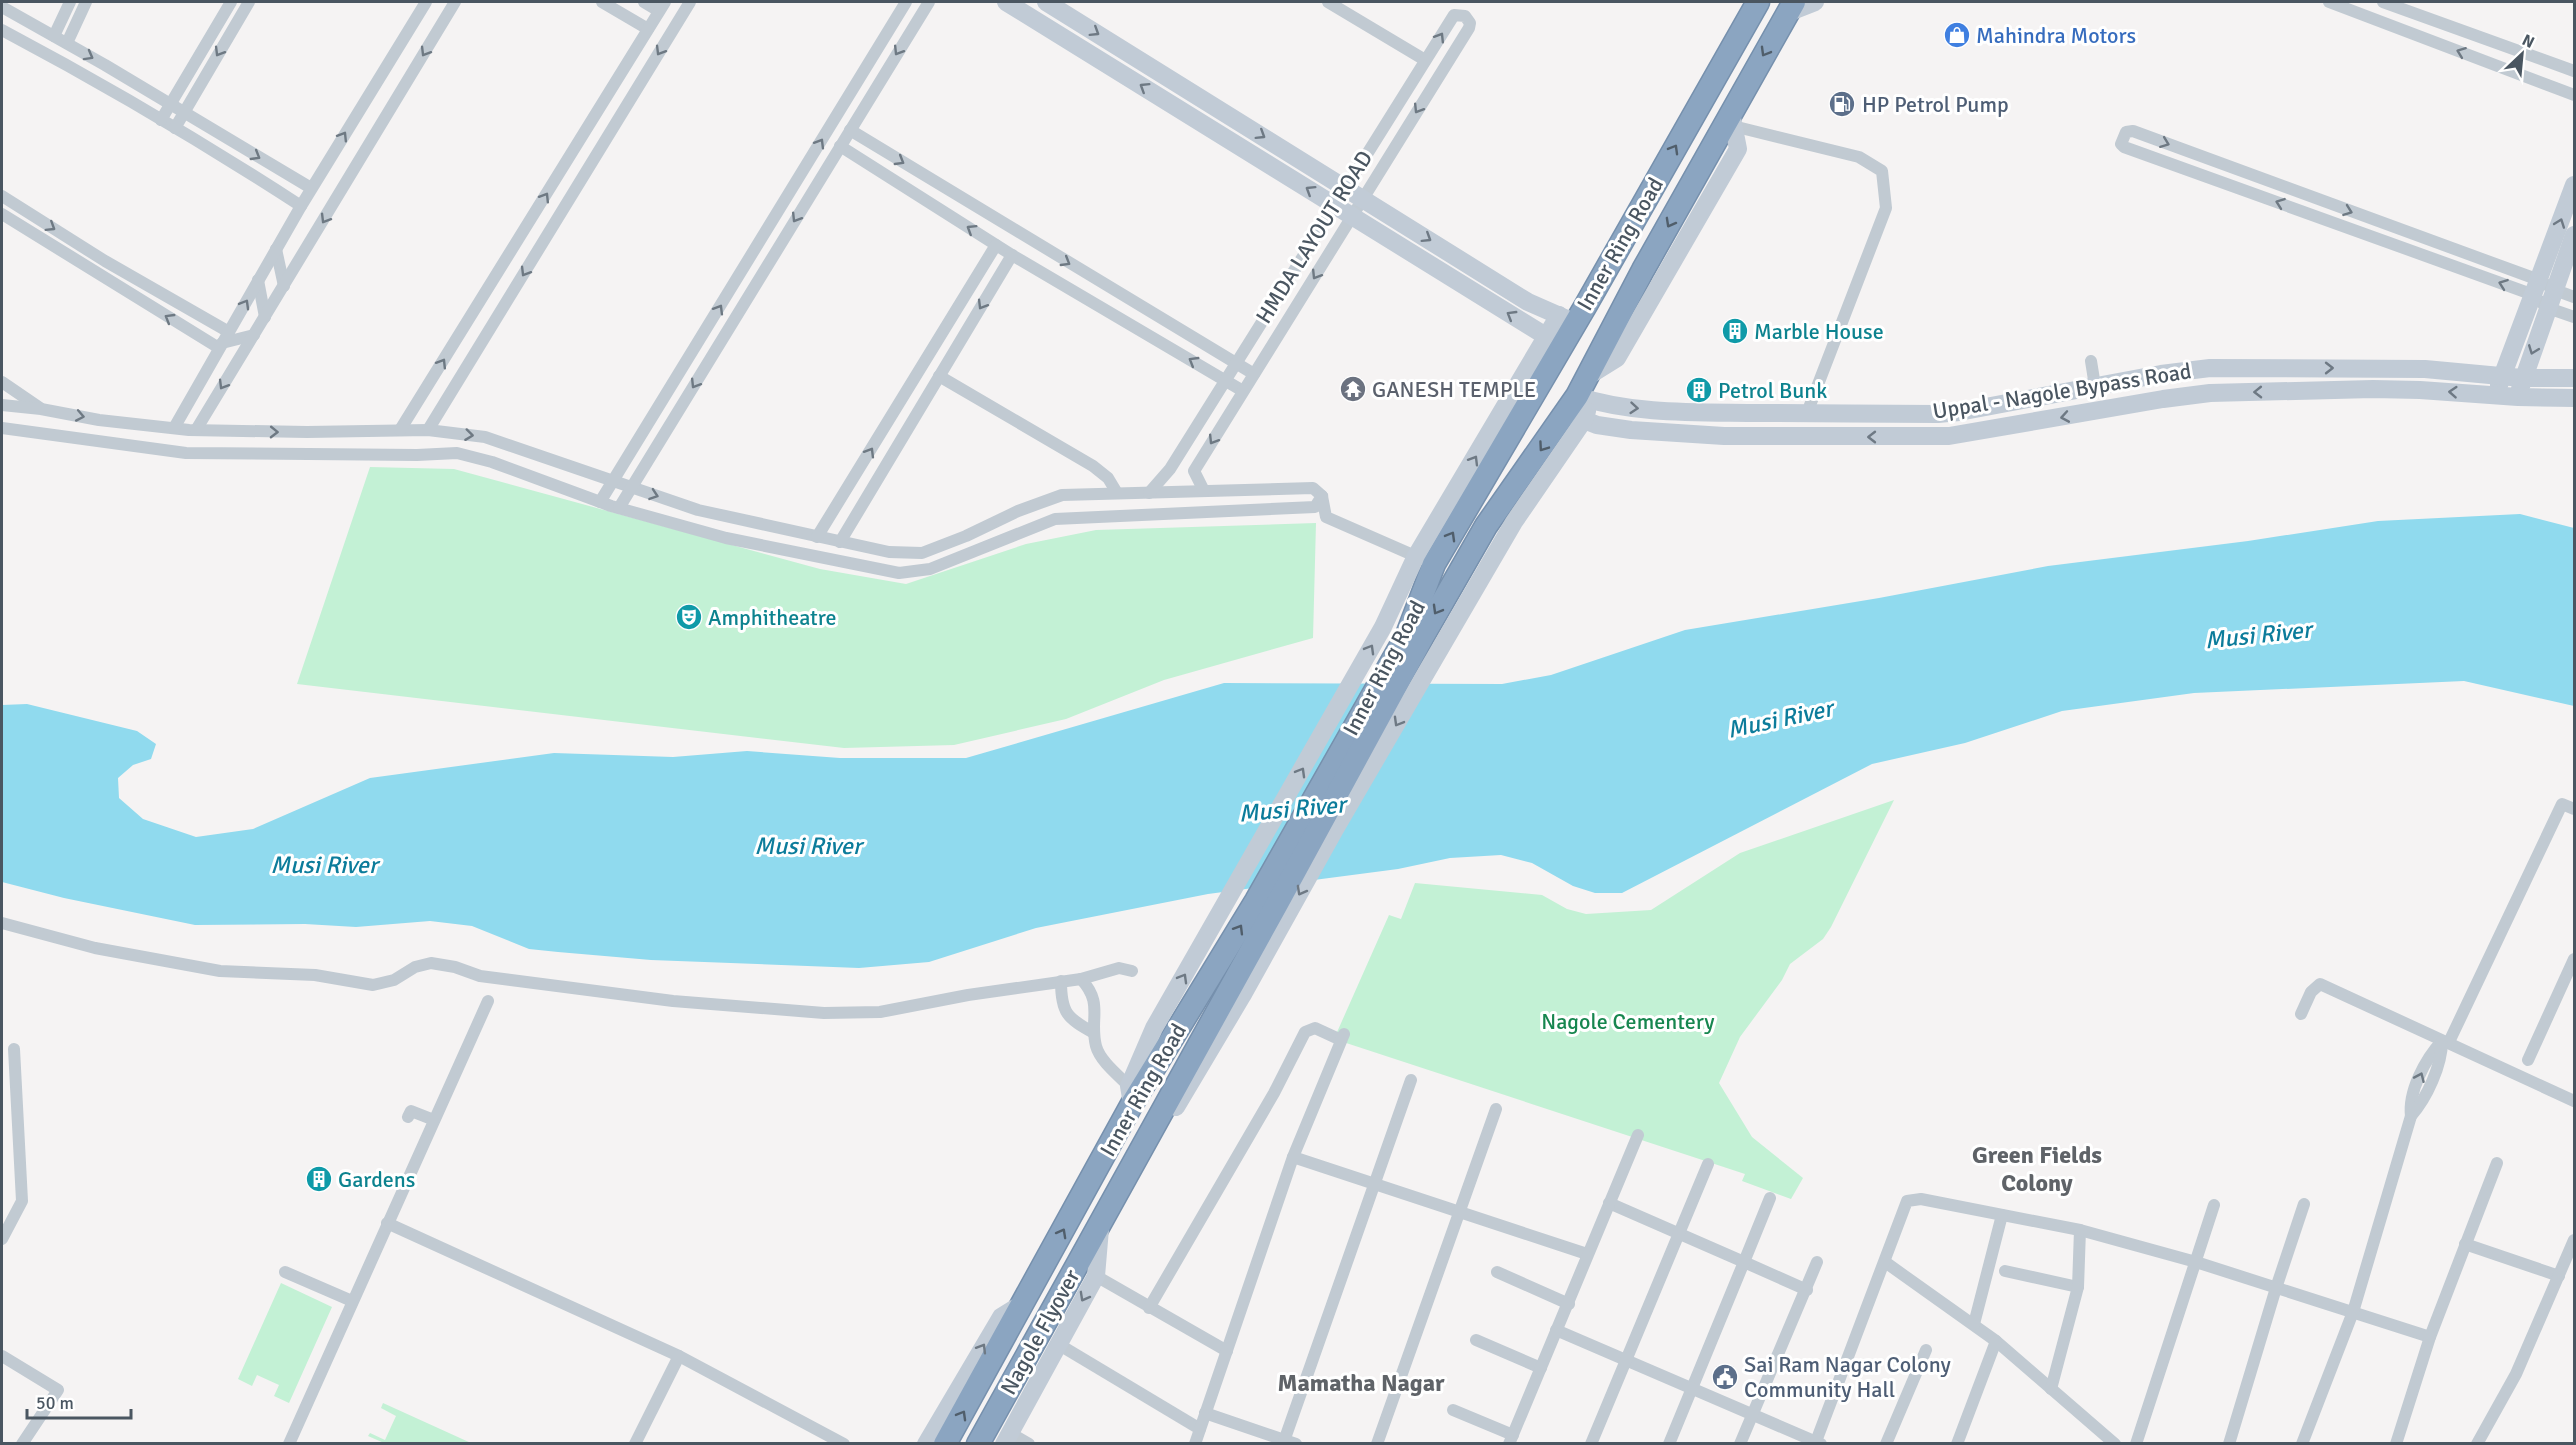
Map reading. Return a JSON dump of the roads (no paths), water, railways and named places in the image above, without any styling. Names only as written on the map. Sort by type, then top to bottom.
[{"type":"highway","name":"Inner Ring Road","points":[[1101,1221],[1267,902],[1366,705],[1407,634],[1425,560],[1758,2]]},
{"type":"highway","name":"Inner Ring Road","points":[[1024,1302],[1131,1095],[1267,902],[1485,526],[1580,408],[1588,375],[1643,270],[1732,119],[1791,7]]},
{"type":"highway","name":"Nagole Flyover","points":[[978,1443],[1101,1221]]},
{"type":"highway","name":"Nagole Flyover","points":[[945,1443],[1024,1302]]},
{"type":"street","points":[[54,36],[70,2]]},
{"type":"street","points":[[67,43],[86,2]]},
{"type":"street","points":[[161,120],[231,2]]},
{"type":"street","points":[[175,128],[249,2]]},
{"type":"street","points":[[174,428],[311,188],[426,2]]},
{"type":"street","points":[[196,430],[455,2]]},
{"type":"street","points":[[602,2],[648,29]]},
{"type":"street","points":[[400,430],[662,6],[644,2]]},
{"type":"street","points":[[428,430],[690,2]]},
{"type":"street","points":[[600,502],[906,2]]},
{"type":"street","points":[[619,508],[929,2]]},
{"type":"street","points":[[1006,2],[1554,341]]},
{"type":"street","points":[[1046,2],[1528,302],[1567,319]]},
{"type":"street","points":[[1328,2],[1443,69]]},
{"type":"street","points":[[1791,7],[1815,2]]},
{"type":"street","points":[[2329,2],[2574,94]]},
{"type":"street","points":[[2384,2],[2574,71]]},
{"type":"street","points":[[2,7],[311,188]]},
{"type":"street","name":"HMDA LAYOUT ROAD","points":[[1204,491],[1194,471],[1443,69],[1470,23],[1465,16],[1454,15],[1425,60]]},
{"type":"street","points":[[2,30],[68,65],[301,206]]},
{"type":"street","points":[[1149,493],[1170,470],[1425,60]]},
{"type":"street","points":[[1732,119],[1859,157],[1882,171],[1886,208],[1807,413]]},
{"type":"street","points":[[850,130],[1254,374]]},
{"type":"street","points":[[2542,288],[2133,131],[2126,132],[2121,144],[2124,147],[2542,288],[2574,297]]},
{"type":"street","points":[[840,146],[1012,255],[1243,391]]},
{"type":"street","points":[[2518,397],[2522,378],[2548,308],[2542,288],[2574,184]]},
{"type":"street","points":[[2,196],[105,261],[224,341]]},
{"type":"street","points":[[2,214],[224,341],[254,335]]},
{"type":"street","points":[[2495,395],[2542,288],[2574,236]]},
{"type":"street","points":[[1026,262],[1036,244]]},
{"type":"street","points":[[818,537],[996,245]]},
{"type":"street","points":[[276,249],[284,286]]},
{"type":"street","points":[[840,542],[1012,255]]},
{"type":"street","points":[[258,280],[265,317]]},
{"type":"street","points":[[2548,308],[2574,317]]},
{"type":"street","points":[[2091,361],[2095,386]]},
{"type":"street","name":"Uppal - Nagole Bypass Road","points":[[1580,408],[1603,405],[1636,409],[1807,413],[1959,412],[2161,374],[2210,368],[2425,369],[2522,378],[2574,378]]},
{"type":"street","points":[[939,376],[1093,466],[1108,478],[1117,493]]},
{"type":"street","points":[[2,382],[41,409]]},
{"type":"street","name":"Uppal - Nagole Bypass Road","points":[[1580,408],[1597,425],[1631,430],[1724,436],[1949,436],[2210,393],[2373,389],[2574,398]]},
{"type":"street","points":[[2,399],[7,406],[41,409],[99,420],[196,430],[307,432],[428,430],[484,437],[612,483],[631,487],[698,510],[889,552],[922,553],[1062,495],[1313,488],[1323,496],[1326,517],[1425,560],[1383,627],[1154,1028],[1131,1095]]},
{"type":"street","points":[[1119,1187],[1144,1162],[1580,408]]},
{"type":"street","points":[[2,428],[186,453],[417,455],[457,453],[492,462],[600,502],[726,538],[899,573],[930,569],[1055,519],[1315,507],[1323,496]]},
{"type":"street","points":[[852,482],[868,495]]},
{"type":"street","points":[[1035,505],[1055,519]]},
{"type":"street","points":[[2302,1443],[2353,1312],[2411,1116],[2419,1107],[2446,1042],[2562,804],[2574,809]]},
{"type":"street","points":[[2,923],[95,948],[220,971],[315,975],[373,985],[394,980],[415,967],[431,963],[455,967],[480,976],[673,1001],[824,1013],[880,1012],[1081,979],[1119,968],[1132,971]]},
{"type":"street","points":[[2528,1060],[2574,959]]},
{"type":"street","points":[[1081,979],[1093,992],[1096,1049],[1131,1095]]},
{"type":"street","points":[[1061,981],[1061,1004],[1071,1020],[1094,1033]]},
{"type":"street","points":[[2301,1014],[2311,992],[2320,984],[2574,1101]]},
{"type":"street","points":[[289,1443],[352,1301],[370,1246],[387,1223],[488,1001]]},
{"type":"street","points":[[1149,1308],[1274,1093],[1305,1032],[1315,1028],[1342,1037],[1293,1157],[1195,1443]]},
{"type":"street","points":[[2,1239],[22,1201],[14,1049]]},
{"type":"street","points":[[1205,1413],[1288,1442],[1411,1080]]},
{"type":"street","points":[[1377,1443],[1496,1110]]},
{"type":"street","points":[[408,1117],[411,1111],[434,1120]]},
{"type":"street","points":[[1453,1410],[1511,1439],[1638,1135]]},
{"type":"street","points":[[1293,1157],[1587,1254]]},
{"type":"street","points":[[2396,1443],[2430,1337],[2497,1163]]},
{"type":"street","points":[[1591,1443],[1681,1234],[1708,1164]]},
{"type":"street","points":[[1669,1443],[1770,1198]]},
{"type":"street","points":[[1556,1330],[1817,1443],[1907,1201],[1921,1199],[2080,1230],[2196,1262],[2430,1337]]},
{"type":"street","points":[[1609,1203],[1807,1290]]},
{"type":"street","points":[[2229,1443],[2304,1204]]},
{"type":"street","points":[[2136,1443],[2214,1205]]},
{"type":"street","points":[[1974,1324],[2002,1215]]},
{"type":"street","points":[[1029,1443],[1007,1438],[1096,1276],[1101,1221]]},
{"type":"street","points":[[387,1223],[679,1356],[844,1443]]},
{"type":"street","points":[[2050,1389],[2078,1287],[2080,1230]]},
{"type":"street","points":[[2477,1443],[2516,1374],[2574,1240]]},
{"type":"street","points":[[2465,1244],[2559,1276]]},
{"type":"street","points":[[1740,1443],[1817,1262]]},
{"type":"street","points":[[1885,1262],[1996,1341],[2115,1443]]},
{"type":"street","points":[[2005,1271],[2078,1287]]},
{"type":"street","points":[[285,1272],[352,1301]]},
{"type":"street","points":[[1497,1272],[1569,1304]]},
{"type":"street","points":[[1096,1276],[1227,1351]]},
{"type":"street","points":[[926,1443],[1001,1317],[1024,1302]]},
{"type":"street","points":[[1476,1340],[1541,1368]]},
{"type":"street","points":[[1957,1443],[1996,1341]]},
{"type":"street","points":[[1058,1344],[1200,1429]]},
{"type":"street","points":[[1886,1443],[1926,1350]]},
{"type":"street","points":[[635,1443],[679,1356]]},
{"type":"street","points":[[2,1357],[58,1390],[22,1443]]},
{"type":"water","name":"Musi River","points":[[2520,514],[2574,528],[2574,706],[2464,681],[2194,693],[2062,711],[1965,743],[1872,764],[1622,893],[1595,893],[1573,886],[1532,863],[1501,855],[1450,858],[1398,869],[1208,894],[1036,928],[929,962],[859,968],[651,960],[529,949],[472,926],[430,921],[356,927],[305,924],[195,925],[64,898],[2,882],[2,705],[27,704],[137,731],[156,744],[151,759],[133,765],[118,778],[119,798],[143,819],[196,837],[253,829],[370,778],[554,753],[673,757],[747,751],[840,758],[966,758],[1224,683],[1502,684],[1551,675],[1685,630],[1879,598],[2048,566],[2248,541],[2378,521]]},
{"type":"place","name":"Mahindra Motors","points":[[1957,35]]},
{"type":"place","name":"HP Petrol Pump","points":[[1842,104]]},
{"type":"place","name":"Marble House","points":[[1735,331]]},
{"type":"place","name":"GANESH TEMPLE","points":[[1353,389]]},
{"type":"place","name":"Petrol Bunk","points":[[1699,390]]},
{"type":"place","name":"Amphitheatre","points":[[689,617]]},
{"type":"place","name":"Gardens","points":[[319,1179]]},
{"type":"place","name":"Sai Ram Nagar Colony Community Hall","points":[[1725,1377]]},
{"type":"district","name":"Green Fields Colony","points":[[2037,1169]]},
{"type":"district","name":"Mamatha Nagar","points":[[1361,1383]]},
{"type":"park label","name":"Nagole Cementery","points":[[1628,1021]]}]
